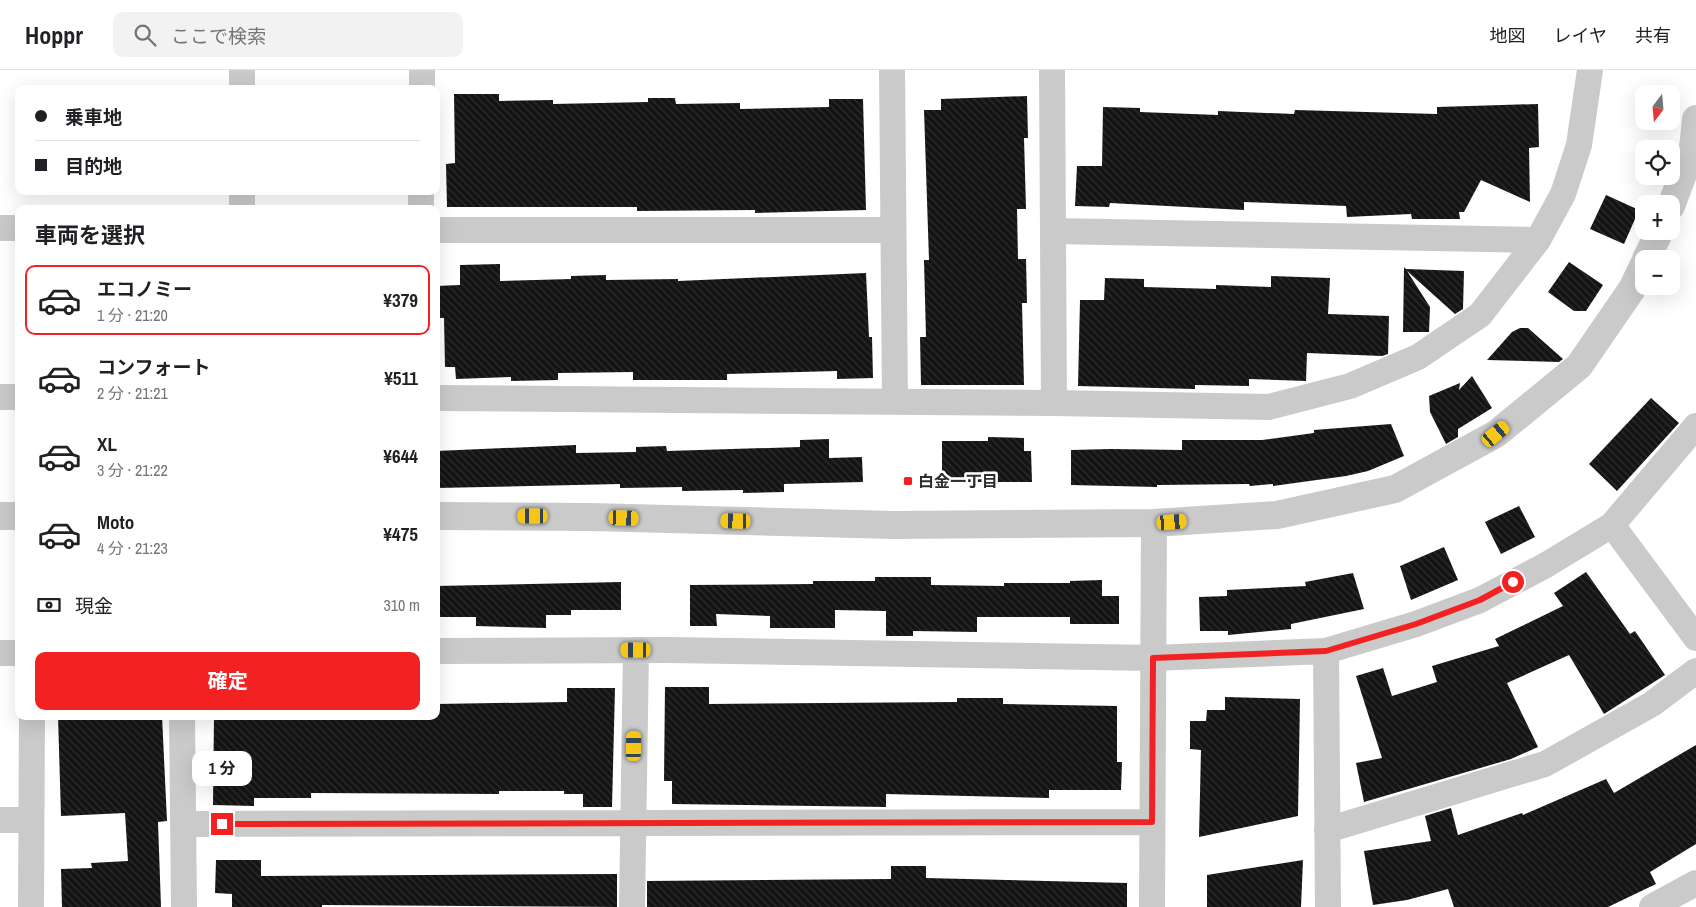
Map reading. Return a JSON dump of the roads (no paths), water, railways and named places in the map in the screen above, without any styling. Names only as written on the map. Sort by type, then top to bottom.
[{"type":"street","points":[[242,70],[242,85]]},
{"type":"street","points":[[422,70],[422,85]]},
{"type":"street","points":[[892,70],[895,402]]},
{"type":"street","points":[[1052,70],[1054,402]]},
{"type":"street","points":[[440,398],[1054,402],[1270,407],[1350,386],[1418,357],[1480,315],[1538,240],[1564,194],[1579,145],[1590,70]]},
{"type":"street","points":[[1675,195],[1694,149],[1696,119]]},
{"type":"street","points":[[0,228],[15,228]]},
{"type":"street","points":[[440,230],[893,230]]},
{"type":"street","points":[[1052,231],[1538,240]]},
{"type":"street","points":[[440,516],[591,517],[893,525],[1154,523],[1277,516],[1395,489],[1496,434],[1579,366],[1635,283]]},
{"type":"street","points":[[0,397],[15,397]]},
{"type":"street","points":[[440,651],[636,650],[1153,658],[1326,651],[1416,624],[1480,600],[1546,565],[1612,525],[1696,426]]},
{"type":"street","points":[[0,516],[15,516]]},
{"type":"street","points":[[1152,907],[1154,523]]},
{"type":"street","points":[[1612,525],[1696,638]]},
{"type":"street","points":[[632,907],[636,650]]},
{"type":"street","points":[[1326,651],[1328,907]]},
{"type":"street","points":[[0,653],[15,653]]},
{"type":"street","points":[[1327,830],[1545,764],[1652,704],[1696,672]]},
{"type":"street","points":[[31,907],[32,720]]},
{"type":"street","points":[[182,720],[184,907]]},
{"type":"street","points":[[0,820],[31,820]]},
{"type":"street","points":[[183,824],[1152,822]]},
{"type":"street","points":[[1652,907],[1696,883]]},
{"type":"place","name":"白金一丁目","points":[[908,481]]}]
